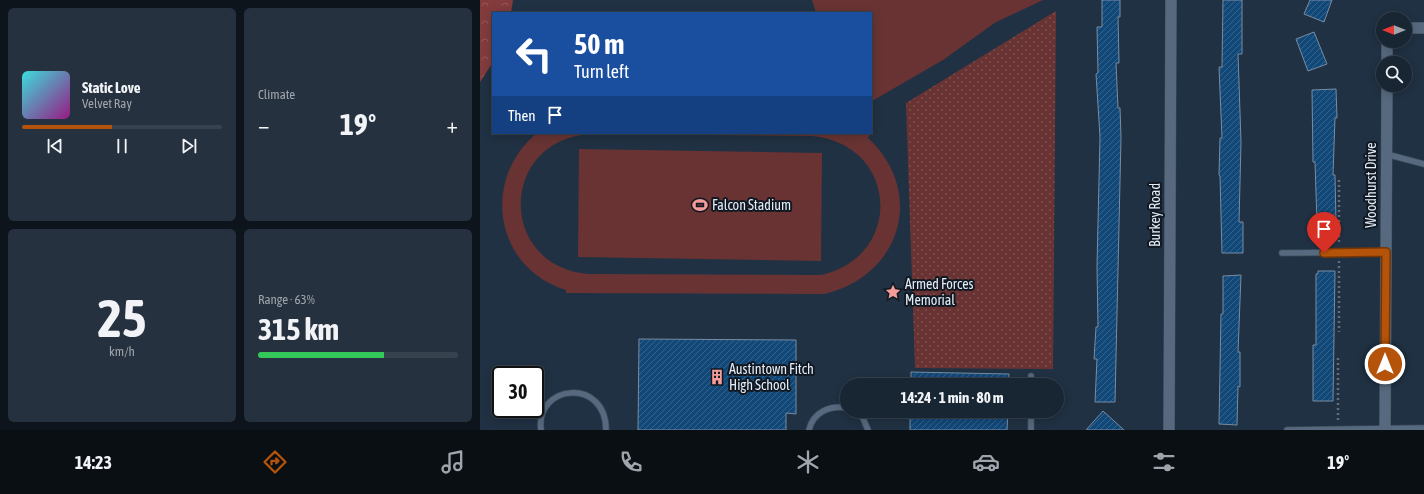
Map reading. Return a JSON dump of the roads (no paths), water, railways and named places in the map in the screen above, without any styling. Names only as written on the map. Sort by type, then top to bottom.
[{"type":"street","name":"Burkey Road","points":[[1169,430],[1171,0]]},
{"type":"street","points":[[1412,28],[1424,28]]},
{"type":"street","name":"Woodhurst Drive","points":[[1385,429],[1387,92]]},
{"type":"lane","points":[[1386,154],[1424,164]]},
{"type":"lane","points":[[1282,253],[1386,252]]},
{"type":"lane","points":[[540,428],[542,414],[552,401],[566,393],[576,392],[587,395],[596,401],[602,409],[606,419],[606,430]]},
{"type":"lane","points":[[809,430],[815,417],[822,411],[835,407],[840,407]]},
{"type":"lane","points":[[863,418],[868,430]]},
{"type":"lane","points":[[1031,418],[1031,430]]},
{"type":"lane","points":[[1287,430],[1424,428]]},
{"type":"place","name":"Falcon Stadium","points":[[700,205]]},
{"type":"place","name":"Armed Forces Memorial","points":[[893,292]]},
{"type":"place","name":"Austintown Fitch High School","points":[[717,377]]}]
